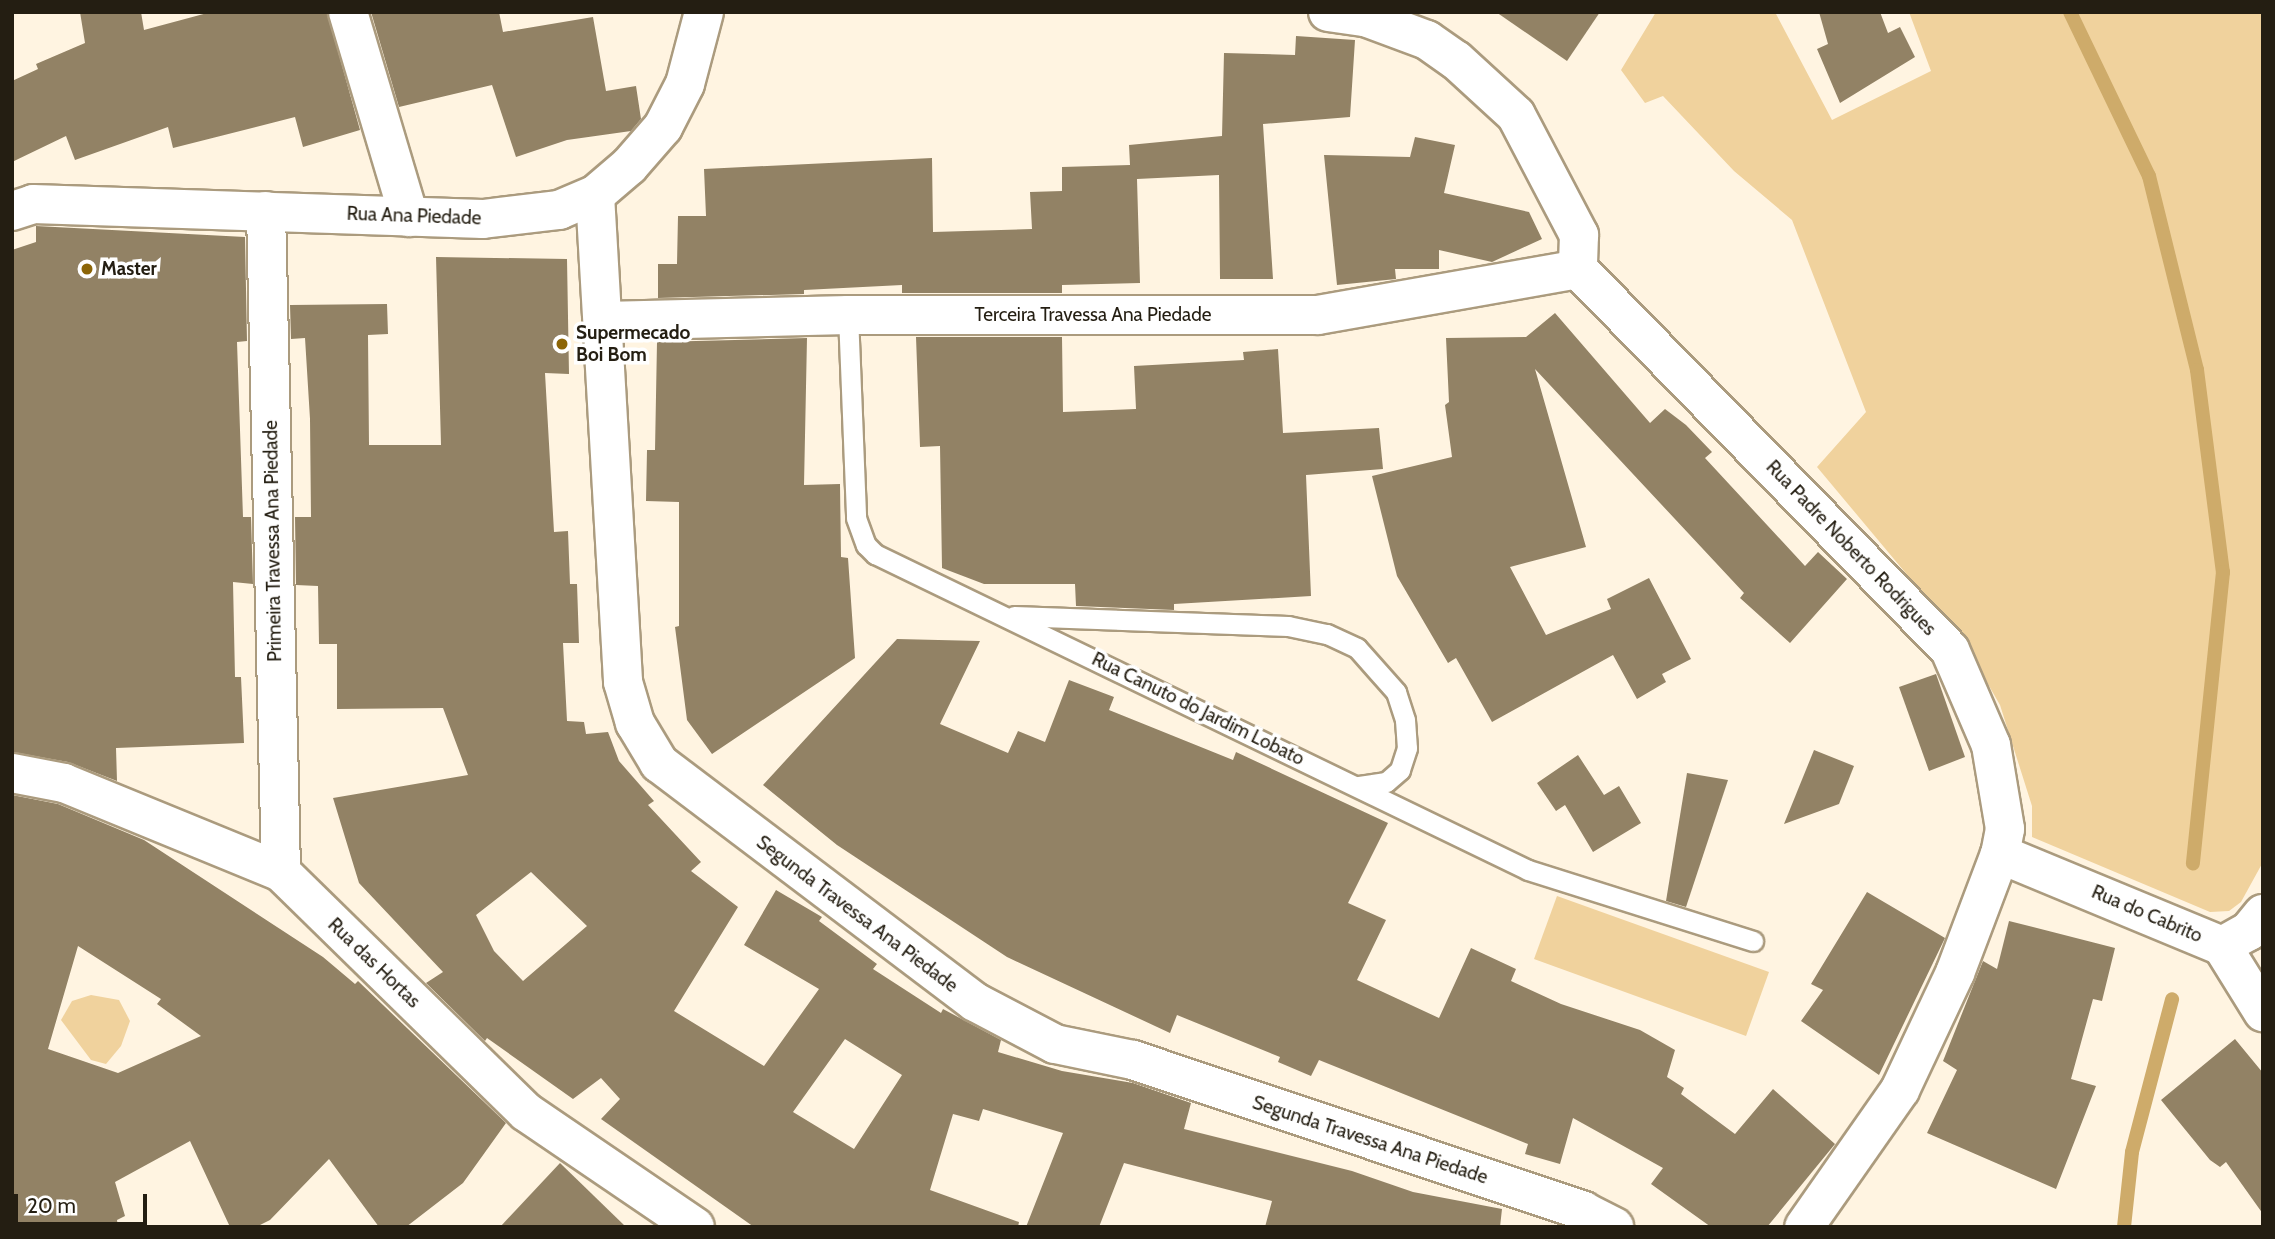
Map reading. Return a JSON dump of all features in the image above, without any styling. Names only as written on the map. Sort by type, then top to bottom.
[{"type":"street","points":[[348,12],[409,217]]},
{"type":"street","name":"Rua Ana Piedade","points":[[12,211],[33,204],[409,217],[520,217],[559,210],[595,195],[629,166],[663,127],[685,84],[704,12]]},
{"type":"street","points":[[1328,12],[1365,17],[1427,40],[1489,87],[1533,141],[1579,235],[1578,270]]},
{"type":"street","name":"Segunda Travessa Ana Piedade","points":[[595,195],[623,682],[635,723],[659,763],[975,1002],[1055,1044],[1133,1060],[1583,1211],[1614,1227]]},
{"type":"street","name":"Primeira Travessa Ana Piedade","points":[[266,211],[281,872]]},
{"type":"street","name":"Terceira Travessa Ana Piedade","points":[[604,321],[848,315],[1318,316],[1578,270]]},
{"type":"street","name":"Rua Padre Noberto Rodrigues","points":[[1578,270],[1950,650],[1991,745],[2004,805],[2000,853],[1955,973],[1900,1090],[1804,1227]]},
{"type":"street","name":"Rua das Hortas","points":[[12,773],[64,783],[281,872],[526,1112],[695,1227]]},
{"type":"street","name":"Rua do Cabrito","points":[[2000,853],[2222,946],[2263,1012]]},
{"type":"street","points":[[2222,946],[2249,931],[2263,914]]},
{"type":"lane","name":"Rua Canuto do Jardim Lobato","points":[[848,315],[859,532],[866,545],[889,563],[1534,872],[1753,942]]},
{"type":"lane","points":[[1004,616],[1289,626],[1327,634],[1357,648],[1395,692],[1405,720],[1406,748],[1400,770],[1385,782],[1357,786]]},
{"type":"shaded area","points":[[1656,12],[1775,12],[1832,120],[1931,71],[1909,12],[2263,12],[2263,862],[2241,902],[2229,911],[2210,912],[2032,837],[2032,806],[2000,705],[1965,644],[1817,467],[1866,412],[1792,220],[1734,171],[1663,96],[1645,103],[1621,70]]},
{"type":"shaded area","points":[[1557,896],[1769,972],[1746,1036],[1534,959]]},
{"type":"shaded area","points":[[91,995],[119,1000],[130,1021],[121,1046],[106,1064],[91,1060],[61,1020],[72,1001]]},
{"type":"building","points":[[80,12],[141,12],[144,30],[211,12],[327,12],[360,130],[303,147],[295,117],[173,148],[168,127],[75,160],[66,136],[12,162],[12,81],[38,69],[36,64],[85,43]]},
{"type":"building","points":[[371,12],[499,12],[503,32],[593,17],[606,91],[636,86],[641,119],[631,131],[567,140],[516,157],[492,85],[399,107]]},
{"type":"building","points":[[1496,12],[1600,12],[1567,61]]},
{"type":"building","points":[[1819,12],[1880,12],[1888,33],[1900,27],[1915,57],[1840,103],[1817,49],[1828,44]]},
{"type":"building","points":[[1296,36],[1355,40],[1350,117],[1263,124],[1273,279],[1220,279],[1219,175],[1137,179],[1140,283],[1062,285],[1062,293],[902,293],[902,285],[804,290],[804,294],[658,298],[658,264],[677,264],[678,216],[706,216],[704,169],[932,158],[933,232],[1032,229],[1030,192],[1062,191],[1062,167],[1130,165],[1129,145],[1222,136],[1224,53],[1295,55]]},
{"type":"building","points":[[1415,137],[1455,145],[1444,193],[1529,212],[1542,239],[1492,262],[1439,250],[1439,269],[1395,269],[1396,279],[1337,285],[1324,155],[1410,157]]},
{"type":"building","points":[[36,226],[245,237],[247,341],[237,342],[243,517],[251,517],[253,584],[233,582],[235,677],[241,677],[244,743],[116,748],[117,781],[68,762],[12,752],[12,250],[36,242]]},
{"type":"building","points":[[436,257],[567,259],[569,374],[545,373],[554,532],[568,531],[570,584],[577,584],[579,643],[563,643],[567,721],[584,722],[586,734],[608,732],[619,761],[654,801],[648,805],[701,862],[691,871],[738,907],[674,1011],[764,1066],[819,989],[744,945],[776,890],[822,917],[819,921],[877,964],[873,969],[941,1013],[943,1009],[1001,1040],[998,1052],[1062,1071],[1133,1083],[1191,1103],[1184,1129],[1352,1171],[1413,1192],[1502,1209],[1500,1227],[1265,1227],[1272,1201],[1124,1163],[1099,1227],[1026,1227],[1063,1133],[983,1109],[979,1121],[953,1114],[930,1190],[1019,1222],[1018,1227],[754,1227],[601,1119],[620,1099],[601,1078],[573,1099],[487,1038],[485,1041],[426,983],[443,972],[359,883],[333,798],[468,775],[443,708],[337,709],[337,644],[319,644],[318,586],[296,585],[295,517],[311,517],[310,419],[305,338],[291,339],[290,305],[387,304],[388,334],[368,335],[369,445],[441,445]],"holes":[[[531,872],[587,926],[523,981],[494,951],[476,915]],[[845,1039],[902,1075],[854,1149],[793,1112]]]},
{"type":"building","points":[[1555,313],[1650,423],[1665,409],[1686,425],[1712,452],[1705,458],[1805,566],[1818,552],[1847,579],[1790,643],[1740,598],[1744,593],[1535,369],[1586,547],[1510,567],[1546,635],[1611,609],[1607,599],[1649,578],[1691,659],[1662,674],[1666,682],[1637,699],[1613,655],[1492,722],[1456,658],[1448,663],[1397,576],[1372,476],[1452,457],[1445,405],[1449,402],[1446,338],[1526,337]]},
{"type":"building","points":[[916,337],[1062,337],[1063,412],[1136,409],[1134,366],[1244,360],[1243,352],[1278,349],[1283,433],[1379,428],[1383,469],[1306,475],[1311,596],[1174,604],[1174,610],[1076,606],[1075,584],[984,584],[942,568],[940,446],[920,447]]},
{"type":"building","points":[[807,338],[804,485],[840,484],[841,557],[848,558],[855,658],[712,754],[687,720],[675,627],[679,626],[679,502],[646,501],[647,450],[655,450],[657,342]]},
{"type":"building","points":[[897,639],[980,641],[940,724],[1008,753],[1018,731],[1045,742],[1069,680],[1114,697],[1109,710],[1233,760],[1236,752],[1388,823],[1348,903],[1386,920],[1357,980],[1439,1018],[1471,948],[1516,969],[1511,981],[1561,1004],[1640,1030],[1675,1050],[1667,1077],[1684,1088],[1681,1094],[1735,1134],[1773,1089],[1835,1144],[1767,1227],[1711,1227],[1651,1184],[1663,1168],[1573,1118],[1560,1164],[1525,1154],[1528,1144],[1319,1060],[1311,1076],[1278,1062],[1280,1057],[1177,1015],[1170,1033],[1007,957],[837,845],[763,785]]},
{"type":"building","points":[[1936,674],[1965,757],[1929,771],[1899,687]]},
{"type":"building","points":[[1814,750],[1854,766],[1839,804],[1784,824]]},
{"type":"building","points":[[1578,755],[1604,795],[1619,786],[1641,823],[1593,852],[1565,805],[1556,811],[1537,783]]},
{"type":"building","points":[[1687,773],[1728,780],[1686,907],[1666,901]]},
{"type":"building","points":[[12,795],[58,804],[144,840],[323,957],[355,984],[358,981],[506,1123],[463,1183],[406,1227],[379,1227],[329,1159],[270,1220],[256,1227],[230,1227],[190,1141],[115,1182],[125,1216],[117,1220],[118,1227],[12,1227]],"holes":[[[78,946],[161,999],[157,1004],[201,1036],[118,1073],[48,1049]]]},
{"type":"building","points":[[1867,892],[1945,938],[1879,1075],[1801,1021],[1823,990],[1811,984]]},
{"type":"building","points":[[2009,921],[2115,948],[2102,1001],[2093,999],[2071,1079],[2096,1086],[2056,1189],[1927,1133],[1957,1070],[1943,1061],[1983,961],[1997,969]]},
{"type":"building","points":[[2235,1039],[2263,1073],[2263,1214],[2226,1162],[2220,1167],[2210,1160],[2161,1100]]},
{"type":"building","points":[[560,1163],[626,1227],[500,1227]]},
{"type":"waterway","points":[[2070,12],[2149,176],[2197,370],[2223,572],[2193,863]]},
{"type":"waterway","points":[[2124,1227],[2132,1152],[2172,999]]},
{"type":"place","name":"Master","points":[[87,269]]},
{"type":"place","name":"Supermecado Boi Bom","points":[[562,344]]}]
